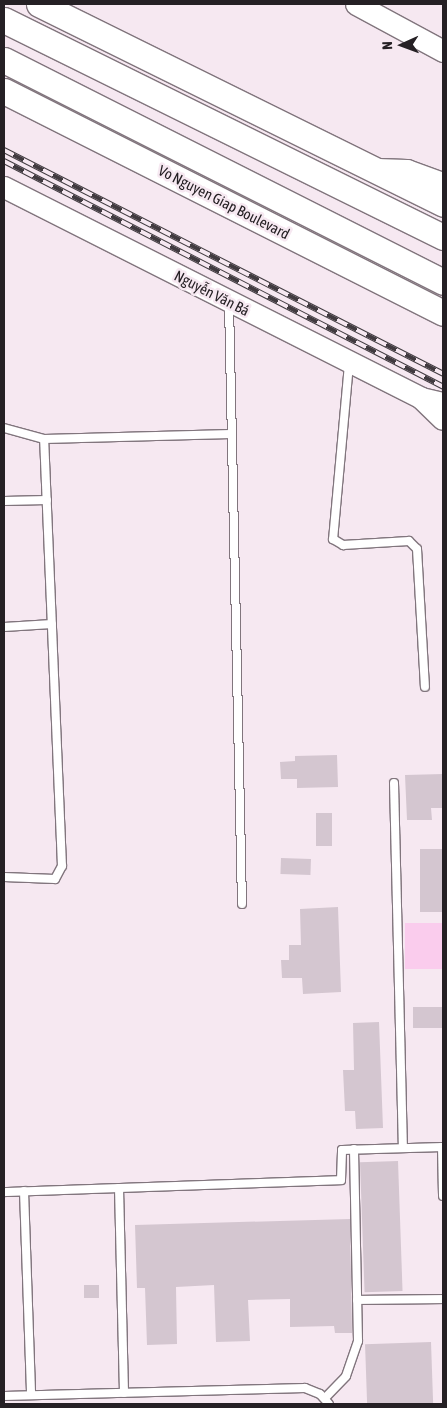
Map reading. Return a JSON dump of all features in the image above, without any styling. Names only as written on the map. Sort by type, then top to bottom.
[{"type":"highway","points":[[39,4],[443,204]]},
{"type":"highway","points":[[4,20],[443,237]]},
{"type":"highway","name":"Vo Nguyen Giap Boulevard","points":[[4,60],[443,282]]},
{"type":"highway","name":"Vo Nguyen Giap Boulevard","points":[[4,91],[443,312]]},
{"type":"main road","points":[[356,4],[443,51]]},
{"type":"main road","points":[[377,171],[407,172],[443,185]]},
{"type":"main road","name":"Nguyễn Văn Bá","points":[[4,187],[421,398],[443,403]]},
{"type":"main road","name":"Nguyễn Văn Bá","points":[[421,398],[443,419]]},
{"type":"lane","points":[[229,301],[242,904]]},
{"type":"lane","points":[[349,362],[333,539],[344,545],[409,541],[417,549],[425,687]]},
{"type":"lane","points":[[4,428],[44,439],[231,434]]},
{"type":"lane","points":[[4,877],[55,879],[62,866],[44,439]]},
{"type":"lane","points":[[4,502],[47,500]]},
{"type":"lane","points":[[4,627],[52,624]]},
{"type":"lane","points":[[394,783],[403,1148]]},
{"type":"lane","points":[[4,1192],[341,1180],[342,1150],[443,1147],[443,1196]]},
{"type":"lane","points":[[4,1396],[305,1388],[328,1401],[346,1376],[356,1354],[357,1300],[354,1149]]},
{"type":"lane","points":[[118,1188],[124,1393]]},
{"type":"lane","points":[[24,1191],[31,1395]]},
{"type":"lane","points":[[357,1300],[443,1299]]},
{"type":"shaded area","points":[[405,923],[443,923],[443,969],[405,969]]},
{"type":"building","points":[[337,755],[338,787],[297,788],[297,779],[281,779],[280,762],[295,761],[295,756]]},
{"type":"building","points":[[443,774],[443,808],[431,808],[432,820],[407,820],[405,775]]},
{"type":"building","points":[[316,813],[332,813],[332,846],[316,846]]},
{"type":"building","points":[[420,849],[443,849],[443,912],[420,912]]},
{"type":"building","points":[[281,858],[311,859],[310,875],[280,874]]},
{"type":"building","points":[[338,907],[341,992],[303,994],[302,978],[282,978],[281,960],[289,960],[289,945],[301,945],[300,909]]},
{"type":"building","points":[[413,1007],[443,1007],[443,1028],[413,1028]]},
{"type":"building","points":[[379,1022],[383,1128],[356,1129],[355,1111],[345,1111],[343,1070],[354,1070],[353,1023]]},
{"type":"building","points":[[398,1161],[403,1291],[365,1292],[360,1162]]},
{"type":"building","points":[[350,1219],[352,1333],[335,1333],[334,1326],[290,1327],[290,1299],[248,1300],[250,1341],[216,1342],[214,1285],[176,1287],[177,1344],[147,1345],[145,1288],[137,1288],[135,1225]]},
{"type":"building","points":[[84,1285],[99,1285],[99,1298],[84,1298]]},
{"type":"building","points":[[431,1342],[433,1404],[367,1404],[365,1344]]},
{"type":"railway","points":[[4,150],[443,374]]},
{"type":"railway","points":[[4,161],[443,387]]}]
